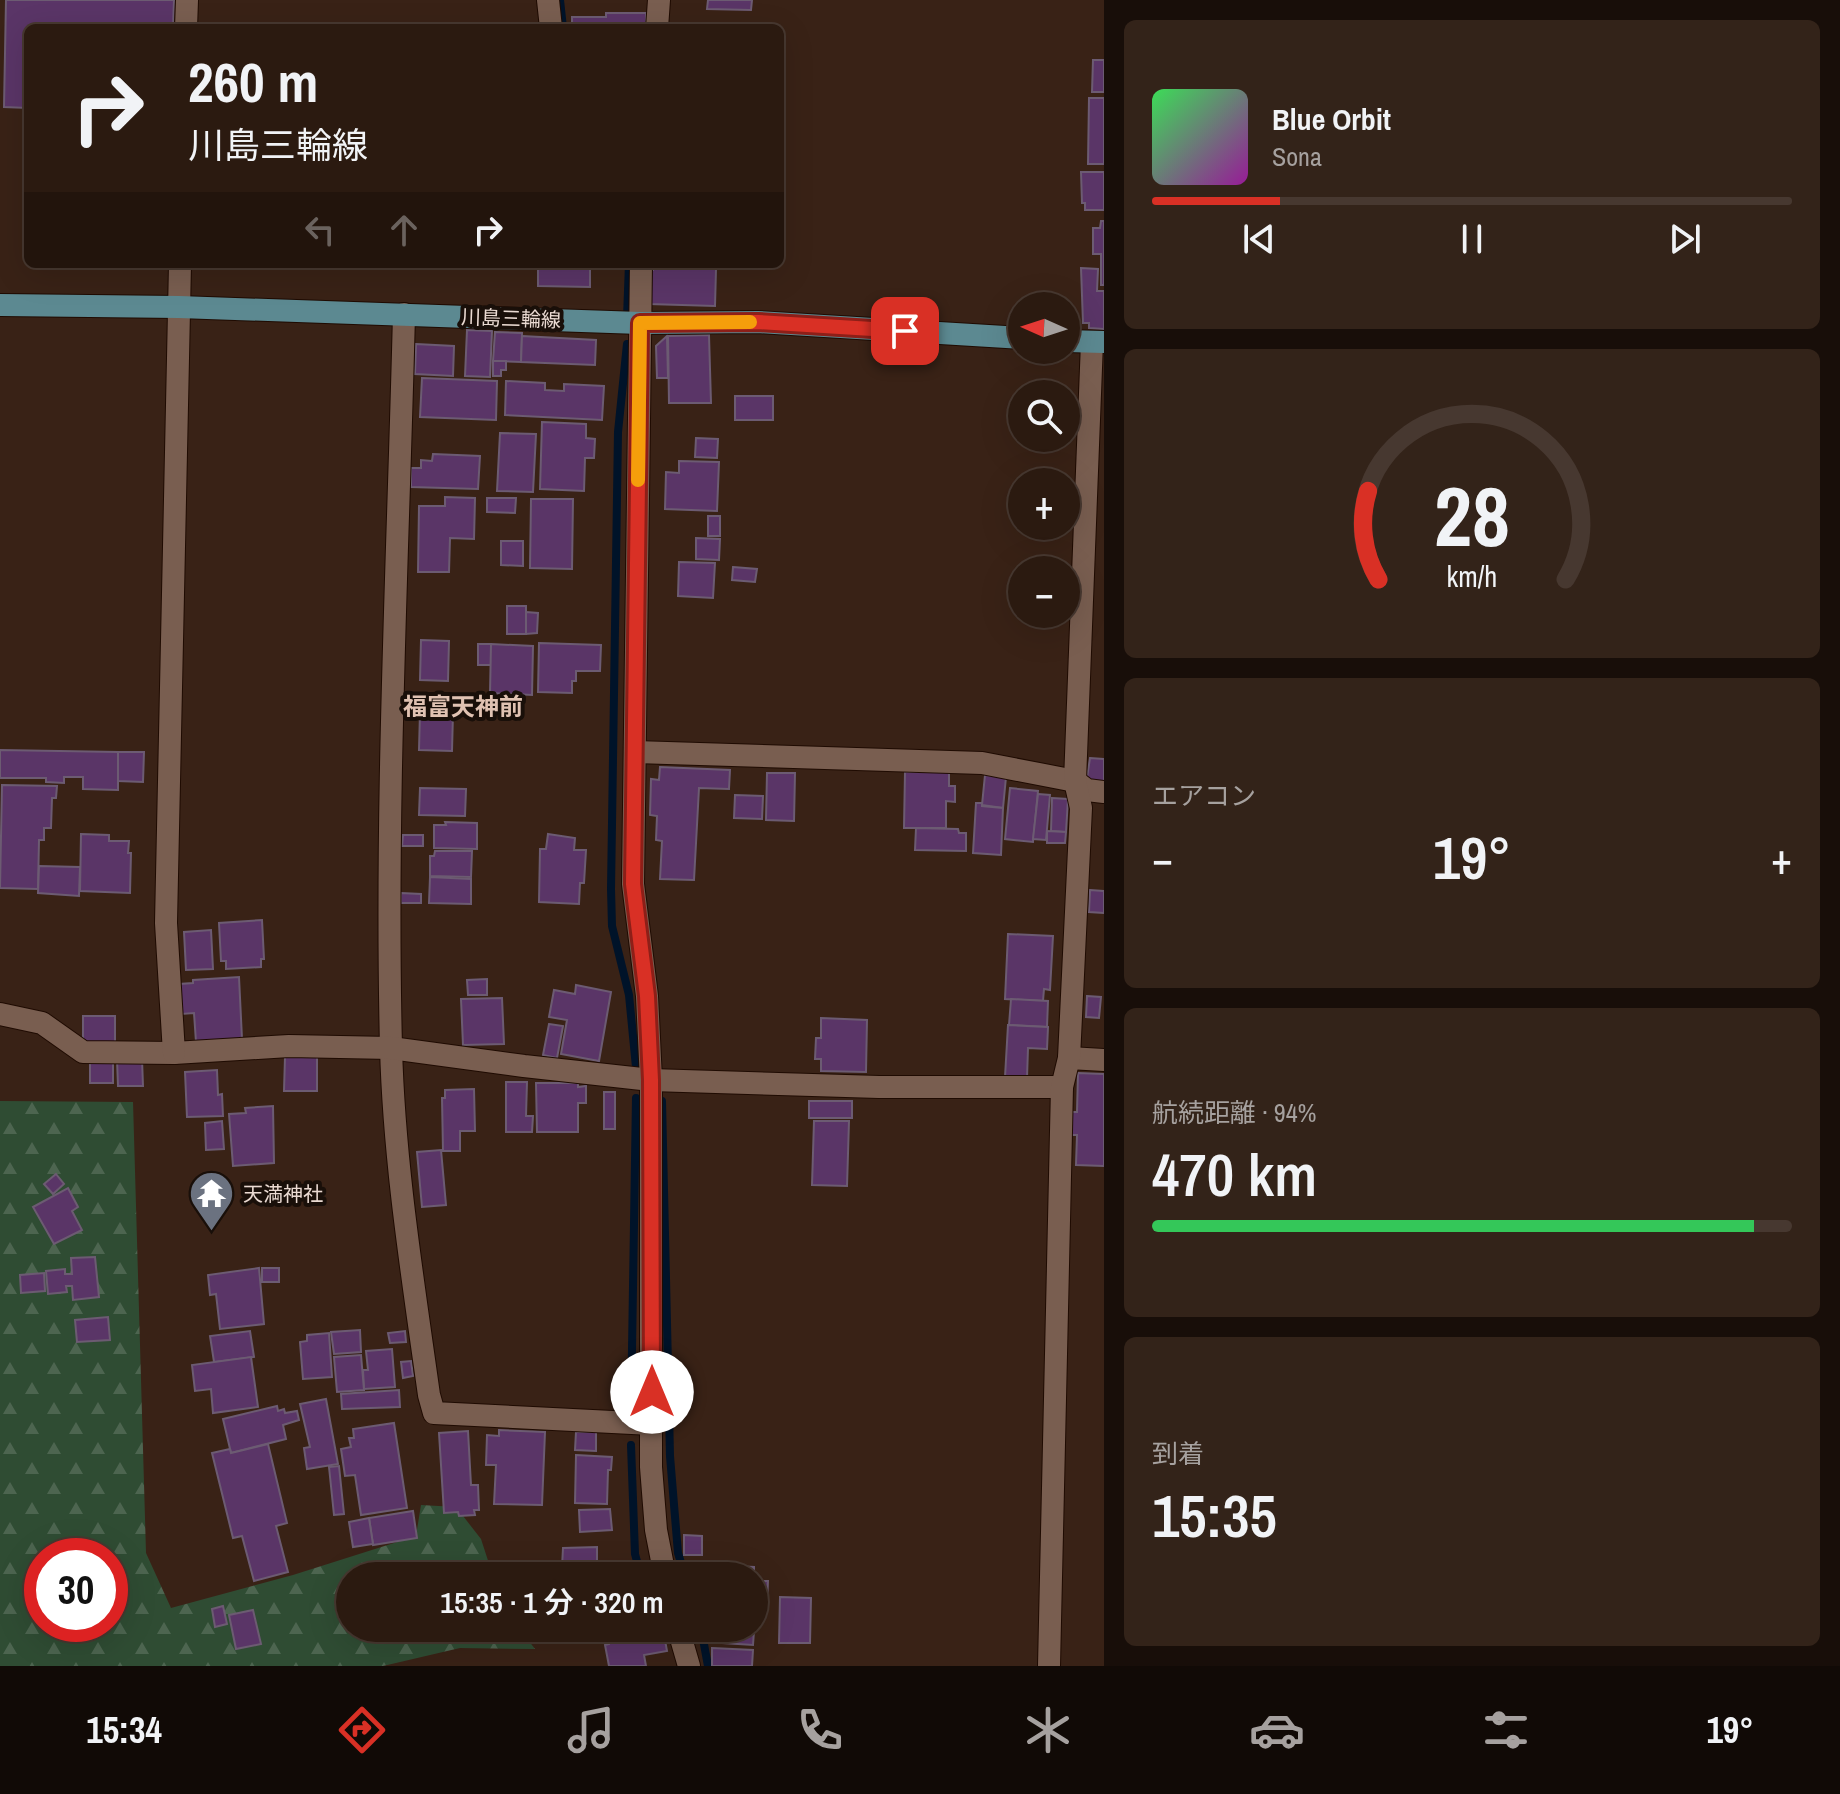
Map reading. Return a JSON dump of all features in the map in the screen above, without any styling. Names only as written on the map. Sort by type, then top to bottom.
[{"type":"main road","name":"川島三輪線","points":[[0,305],[179,307],[640,323],[758,322],[1008,337]]},
{"type":"street","points":[[186,24],[187,0]]},
{"type":"street","points":[[548,0],[551,24]]},
{"type":"street","points":[[657,24],[659,0]]},
{"type":"street","points":[[174,1053],[166,923],[180,268]]},
{"type":"street","points":[[641,268],[633,884],[647,996],[651,1080],[651,1467],[656,1530],[662,1562]]},
{"type":"street","points":[[404,314],[392,804],[391,1048],[409,1250],[429,1395],[434,1413],[652,1424]]},
{"type":"street","points":[[1049,1666],[1062,1087],[1069,1058],[1081,808],[1075,781],[1098,342]]},
{"type":"street","points":[[635,752],[982,763],[1075,781],[1087,790],[1104,792]]},
{"type":"street","points":[[0,1014],[42,1023],[83,1052],[174,1053],[289,1046],[391,1048],[651,1080],[879,1087],[1062,1087]]},
{"type":"street","points":[[1069,1058],[1104,1060]]},
{"type":"street","points":[[682,1642],[689,1666]]},
{"type":"green space","points":[[0,1101],[133,1102],[146,1553],[171,1608],[293,1575],[416,1536],[421,1505],[456,1507],[481,1539],[488,1562],[336,1562],[336,1642],[530,1642],[535,1649],[460,1648],[383,1666],[0,1666]]},
{"type":"building","points":[[6,0],[174,0],[173,24],[24,24],[24,108],[4,107]]},
{"type":"building","points":[[708,0],[752,0],[751,10],[707,9]]},
{"type":"building","points":[[606,13],[646,13],[646,24],[572,24],[572,17],[606,17]]},
{"type":"building","points":[[1093,60],[1104,60],[1104,92],[1092,92]]},
{"type":"building","points":[[1089,98],[1104,98],[1104,164],[1088,164]]},
{"type":"building","points":[[1081,172],[1104,172],[1104,210],[1085,210]]},
{"type":"building","points":[[1101,221],[1104,221],[1104,285],[1101,285],[1101,254],[1093,254],[1093,228],[1100,228]]},
{"type":"building","points":[[538,268],[590,268],[590,287],[538,286]]},
{"type":"building","points":[[1081,268],[1098,269],[1097,291],[1104,291],[1104,329],[1089,328],[1089,323],[1083,323]]},
{"type":"building","points":[[716,269],[715,306],[649,304],[649,270]]},
{"type":"building","points":[[467,330],[492,331],[490,377],[465,376]]},
{"type":"building","points":[[495,332],[522,333],[521,362],[493,361]]},
{"type":"building","points":[[709,335],[711,403],[669,403],[668,336]]},
{"type":"building","points":[[522,336],[596,340],[595,365],[521,362]]},
{"type":"building","points":[[667,336],[668,378],[657,378],[656,346]]},
{"type":"building","points":[[416,344],[454,346],[453,376],[415,374]]},
{"type":"building","points":[[493,361],[506,361],[506,370],[501,370],[501,376],[493,376]]},
{"type":"building","points":[[422,378],[497,381],[496,420],[420,417]]},
{"type":"building","points":[[506,381],[545,383],[545,390],[564,391],[564,384],[604,386],[602,420],[505,415]]},
{"type":"building","points":[[735,396],[773,396],[773,420],[735,420]]},
{"type":"building","points":[[542,422],[586,424],[586,438],[595,439],[594,458],[585,458],[584,491],[540,489]]},
{"type":"building","points":[[500,433],[536,434],[533,492],[497,491]]},
{"type":"building","points":[[696,438],[718,439],[717,458],[695,457]]},
{"type":"building","points":[[433,454],[480,456],[478,489],[411,487],[411,468],[421,468],[421,460],[432,461]]},
{"type":"building","points":[[679,461],[719,462],[717,511],[665,509],[666,472],[679,473]]},
{"type":"building","points":[[445,497],[475,498],[474,539],[450,538],[449,572],[418,572],[419,506],[445,506]]},
{"type":"building","points":[[487,498],[516,498],[515,513],[487,512]]},
{"type":"building","points":[[531,499],[573,499],[572,569],[530,568]]},
{"type":"building","points":[[708,516],[720,516],[720,536],[708,536]]},
{"type":"building","points":[[696,538],[720,539],[719,560],[696,559]]},
{"type":"building","points":[[501,541],[523,541],[523,566],[501,565]]},
{"type":"building","points":[[679,562],[715,563],[713,598],[678,596]]},
{"type":"building","points":[[733,567],[757,569],[755,582],[732,580]]},
{"type":"building","points":[[507,606],[526,606],[526,634],[507,634]]},
{"type":"building","points":[[526,612],[538,613],[537,633],[526,634]]},
{"type":"building","points":[[421,640],[449,641],[448,681],[420,680]]},
{"type":"building","points":[[539,643],[601,645],[600,671],[576,671],[572,693],[538,692]]},
{"type":"building","points":[[478,644],[491,644],[491,665],[478,665]]},
{"type":"building","points":[[491,644],[533,646],[532,695],[490,693]]},
{"type":"building","points":[[420,712],[453,713],[452,751],[419,750]]},
{"type":"building","points":[[0,750],[118,752],[118,790],[83,789],[83,777],[64,777],[64,783],[46,782],[46,778],[0,778]]},
{"type":"building","points":[[118,752],[144,752],[143,782],[118,781]]},
{"type":"building","points":[[1090,758],[1104,759],[1104,786],[1086,784]]},
{"type":"building","points":[[660,767],[730,770],[729,789],[699,788],[694,880],[660,879],[662,841],[656,840],[657,816],[650,815],[651,779],[659,780]]},
{"type":"building","points":[[905,772],[949,772],[949,786],[955,786],[955,802],[946,801],[946,828],[904,828]]},
{"type":"building","points":[[767,773],[795,773],[794,821],[766,820]]},
{"type":"building","points":[[985,775],[1006,777],[1003,808],[982,805]]},
{"type":"building","points":[[2,785],[57,786],[56,798],[52,798],[51,828],[44,828],[44,840],[39,840],[38,889],[0,888]]},
{"type":"building","points":[[420,788],[466,789],[465,816],[419,815]]},
{"type":"building","points":[[1010,788],[1038,791],[1033,842],[1005,839]]},
{"type":"building","points":[[1038,794],[1050,795],[1046,840],[1033,839]]},
{"type":"building","points":[[735,795],[763,796],[762,819],[734,818]]},
{"type":"building","points":[[1052,798],[1068,799],[1066,832],[1051,831]]},
{"type":"building","points":[[976,803],[1003,808],[1001,855],[973,853]]},
{"type":"building","points":[[445,822],[477,823],[477,849],[434,848],[434,825],[446,825]]},
{"type":"building","points":[[916,828],[958,829],[959,833],[966,833],[966,851],[915,850]]},
{"type":"building","points":[[1047,831],[1066,832],[1065,843],[1047,843]]},
{"type":"building","points":[[81,834],[109,835],[109,841],[129,841],[130,893],[80,891]]},
{"type":"building","points":[[548,834],[575,838],[574,850],[586,850],[579,904],[539,902],[540,849],[546,849]]},
{"type":"building","points":[[403,835],[423,835],[423,846],[402,846]]},
{"type":"building","points":[[435,851],[472,851],[471,877],[430,876],[430,856],[434,856]]},
{"type":"building","points":[[39,866],[80,867],[79,896],[38,893]]},
{"type":"building","points":[[430,877],[471,879],[471,904],[429,903]]},
{"type":"building","points":[[1090,890],[1104,891],[1104,913],[1089,912]]},
{"type":"building","points":[[401,893],[421,894],[421,903],[401,903]]},
{"type":"building","points":[[262,920],[264,959],[261,959],[261,967],[226,969],[226,961],[221,961],[219,923]]},
{"type":"building","points":[[211,930],[213,969],[186,970],[184,932]]},
{"type":"building","points":[[1008,934],[1053,936],[1050,990],[1044,989],[1043,1001],[1005,999]]},
{"type":"building","points":[[239,977],[242,1039],[196,1042],[194,1013],[181,1014],[179,984]]},
{"type":"building","points":[[487,979],[487,995],[468,995],[467,980]]},
{"type":"building","points":[[576,985],[611,992],[599,1061],[561,1054],[567,1020],[549,1017],[554,990],[575,994]]},
{"type":"building","points":[[1087,996],[1101,997],[1099,1018],[1086,1017]]},
{"type":"building","points":[[502,998],[504,1044],[463,1045],[461,999]]},
{"type":"building","points":[[1011,999],[1048,1001],[1047,1027],[1009,1025]]},
{"type":"building","points":[[83,1016],[115,1016],[115,1042],[83,1042]]},
{"type":"building","points":[[821,1018],[867,1020],[866,1072],[821,1071],[821,1059],[815,1059],[816,1038],[821,1038]]},
{"type":"building","points":[[549,1024],[563,1026],[557,1058],[543,1055]]},
{"type":"building","points":[[1008,1025],[1048,1027],[1047,1049],[1028,1048],[1027,1078],[1005,1077]]},
{"type":"building","points":[[285,1057],[317,1057],[317,1091],[284,1091]]},
{"type":"building","points":[[117,1059],[142,1059],[143,1086],[118,1086]]},
{"type":"building","points":[[90,1062],[113,1062],[113,1083],[90,1083]]},
{"type":"building","points":[[217,1070],[223,1116],[187,1117],[185,1072]]},
{"type":"building","points":[[1078,1073],[1104,1074],[1104,1166],[1076,1165],[1077,1135],[1070,1135],[1072,1112],[1077,1112]]},
{"type":"building","points":[[506,1082],[527,1082],[526,1116],[533,1116],[532,1132],[506,1132]]},
{"type":"building","points":[[536,1083],[578,1083],[578,1087],[586,1086],[586,1103],[578,1103],[578,1132],[537,1132]]},
{"type":"building","points":[[474,1089],[475,1131],[460,1131],[460,1151],[443,1151],[442,1098],[445,1098],[445,1090]]},
{"type":"building","points":[[604,1092],[615,1092],[615,1129],[604,1129]]},
{"type":"building","points":[[809,1101],[852,1101],[852,1118],[809,1118]]},
{"type":"building","points":[[273,1106],[274,1163],[233,1166],[229,1114],[246,1113],[245,1108]]},
{"type":"building","points":[[222,1121],[224,1149],[206,1150],[205,1123]]},
{"type":"building","points":[[814,1121],[849,1121],[847,1186],[812,1185]]},
{"type":"building","points":[[441,1150],[446,1205],[422,1207],[417,1152]]},
{"type":"building","points":[[56,1174],[64,1184],[53,1194],[44,1184]]},
{"type":"building","points":[[68,1188],[78,1207],[72,1211],[82,1230],[54,1244],[33,1207]]},
{"type":"building","points":[[95,1257],[99,1297],[73,1300],[72,1286],[66,1286],[67,1292],[48,1294],[46,1271],[65,1269],[65,1274],[72,1274],[71,1258]]},
{"type":"building","points":[[259,1268],[264,1324],[220,1329],[216,1294],[210,1295],[208,1275]]},
{"type":"building","points":[[262,1268],[279,1268],[279,1282],[262,1282]]},
{"type":"building","points":[[44,1273],[45,1291],[21,1293],[20,1275]]},
{"type":"building","points":[[108,1317],[110,1340],[77,1342],[75,1320]]},
{"type":"building","points":[[360,1330],[361,1352],[334,1354],[331,1332]]},
{"type":"building","points":[[250,1331],[254,1357],[214,1362],[210,1336]]},
{"type":"building","points":[[405,1331],[406,1342],[390,1343],[388,1333]]},
{"type":"building","points":[[329,1333],[332,1377],[303,1379],[300,1342],[307,1341],[307,1335]]},
{"type":"building","points":[[392,1349],[395,1387],[364,1389],[363,1370],[368,1370],[366,1351]]},
{"type":"building","points":[[361,1355],[364,1390],[337,1392],[334,1357]]},
{"type":"building","points":[[251,1357],[258,1407],[213,1413],[211,1389],[195,1391],[192,1365]]},
{"type":"building","points":[[411,1361],[413,1376],[403,1378],[401,1362]]},
{"type":"building","points":[[399,1390],[400,1407],[342,1409],[341,1394]]},
{"type":"building","points":[[326,1399],[338,1464],[307,1469],[304,1448],[310,1447],[300,1404]]},
{"type":"building","points":[[277,1406],[278,1411],[284,1409],[285,1413],[297,1411],[299,1420],[283,1425],[286,1439],[231,1453],[223,1419]]},
{"type":"building","points":[[394,1423],[407,1508],[361,1515],[355,1475],[345,1476],[341,1449],[351,1447],[349,1438],[354,1438],[353,1429]]},
{"type":"building","points":[[499,1430],[545,1432],[542,1505],[494,1504],[496,1465],[486,1465],[487,1435],[499,1436]]},
{"type":"building","points":[[468,1431],[471,1485],[478,1485],[479,1510],[474,1510],[475,1515],[459,1516],[458,1512],[444,1513],[439,1433]]},
{"type":"building","points":[[576,1432],[596,1432],[596,1451],[575,1450]]},
{"type":"building","points":[[268,1444],[287,1523],[276,1526],[288,1572],[254,1581],[242,1536],[233,1538],[212,1453],[230,1449],[231,1453]]},
{"type":"building","points":[[576,1455],[612,1457],[611,1470],[608,1470],[607,1504],[575,1503]]},
{"type":"building","points":[[339,1466],[344,1514],[334,1515],[329,1467]]},
{"type":"building","points":[[610,1509],[612,1530],[580,1532],[579,1510]]},
{"type":"building","points":[[413,1511],[417,1538],[373,1545],[369,1518]]},
{"type":"building","points":[[369,1518],[373,1544],[353,1547],[349,1522]]},
{"type":"building","points":[[684,1535],[702,1536],[702,1555],[684,1555]]},
{"type":"building","points":[[597,1547],[597,1562],[562,1562],[563,1548]]},
{"type":"building","points":[[780,1597],[811,1598],[810,1643],[779,1643]]},
{"type":"building","points":[[223,1606],[227,1624],[215,1627],[212,1609]]},
{"type":"building","points":[[253,1610],[261,1644],[236,1649],[229,1615]]},
{"type":"building","points":[[665,1642],[667,1651],[644,1655],[646,1666],[609,1666],[605,1645]]},
{"type":"building","points":[[707,1642],[753,1642],[753,1645]]},
{"type":"building","points":[[712,1648],[753,1650],[752,1666],[712,1666]]},
{"type":"waterway","points":[[560,0],[563,24]]},
{"type":"waterway","points":[[627,318],[629,268]]},
{"type":"waterway","points":[[627,344],[618,432],[611,889],[612,926],[629,995],[636,1067]]},
{"type":"waterway","points":[[631,1413],[636,1098]]},
{"type":"waterway","points":[[662,1101],[670,1456],[681,1562]]},
{"type":"waterway","points":[[631,1445],[637,1562]]},
{"type":"waterway","points":[[704,1642],[708,1666]]},
{"type":"slow traffic","points":[[638,480],[640,323],[750,322]]},
{"type":"place","name":"天満神社","points":[[212,1232]]},
{"type":"district","name":"福富天神前","points":[[463,706]]},
{"type":"route","points":[[652,1392],[651,1080],[647,996],[633,884],[640,323],[758,322],[905,331]]}]
